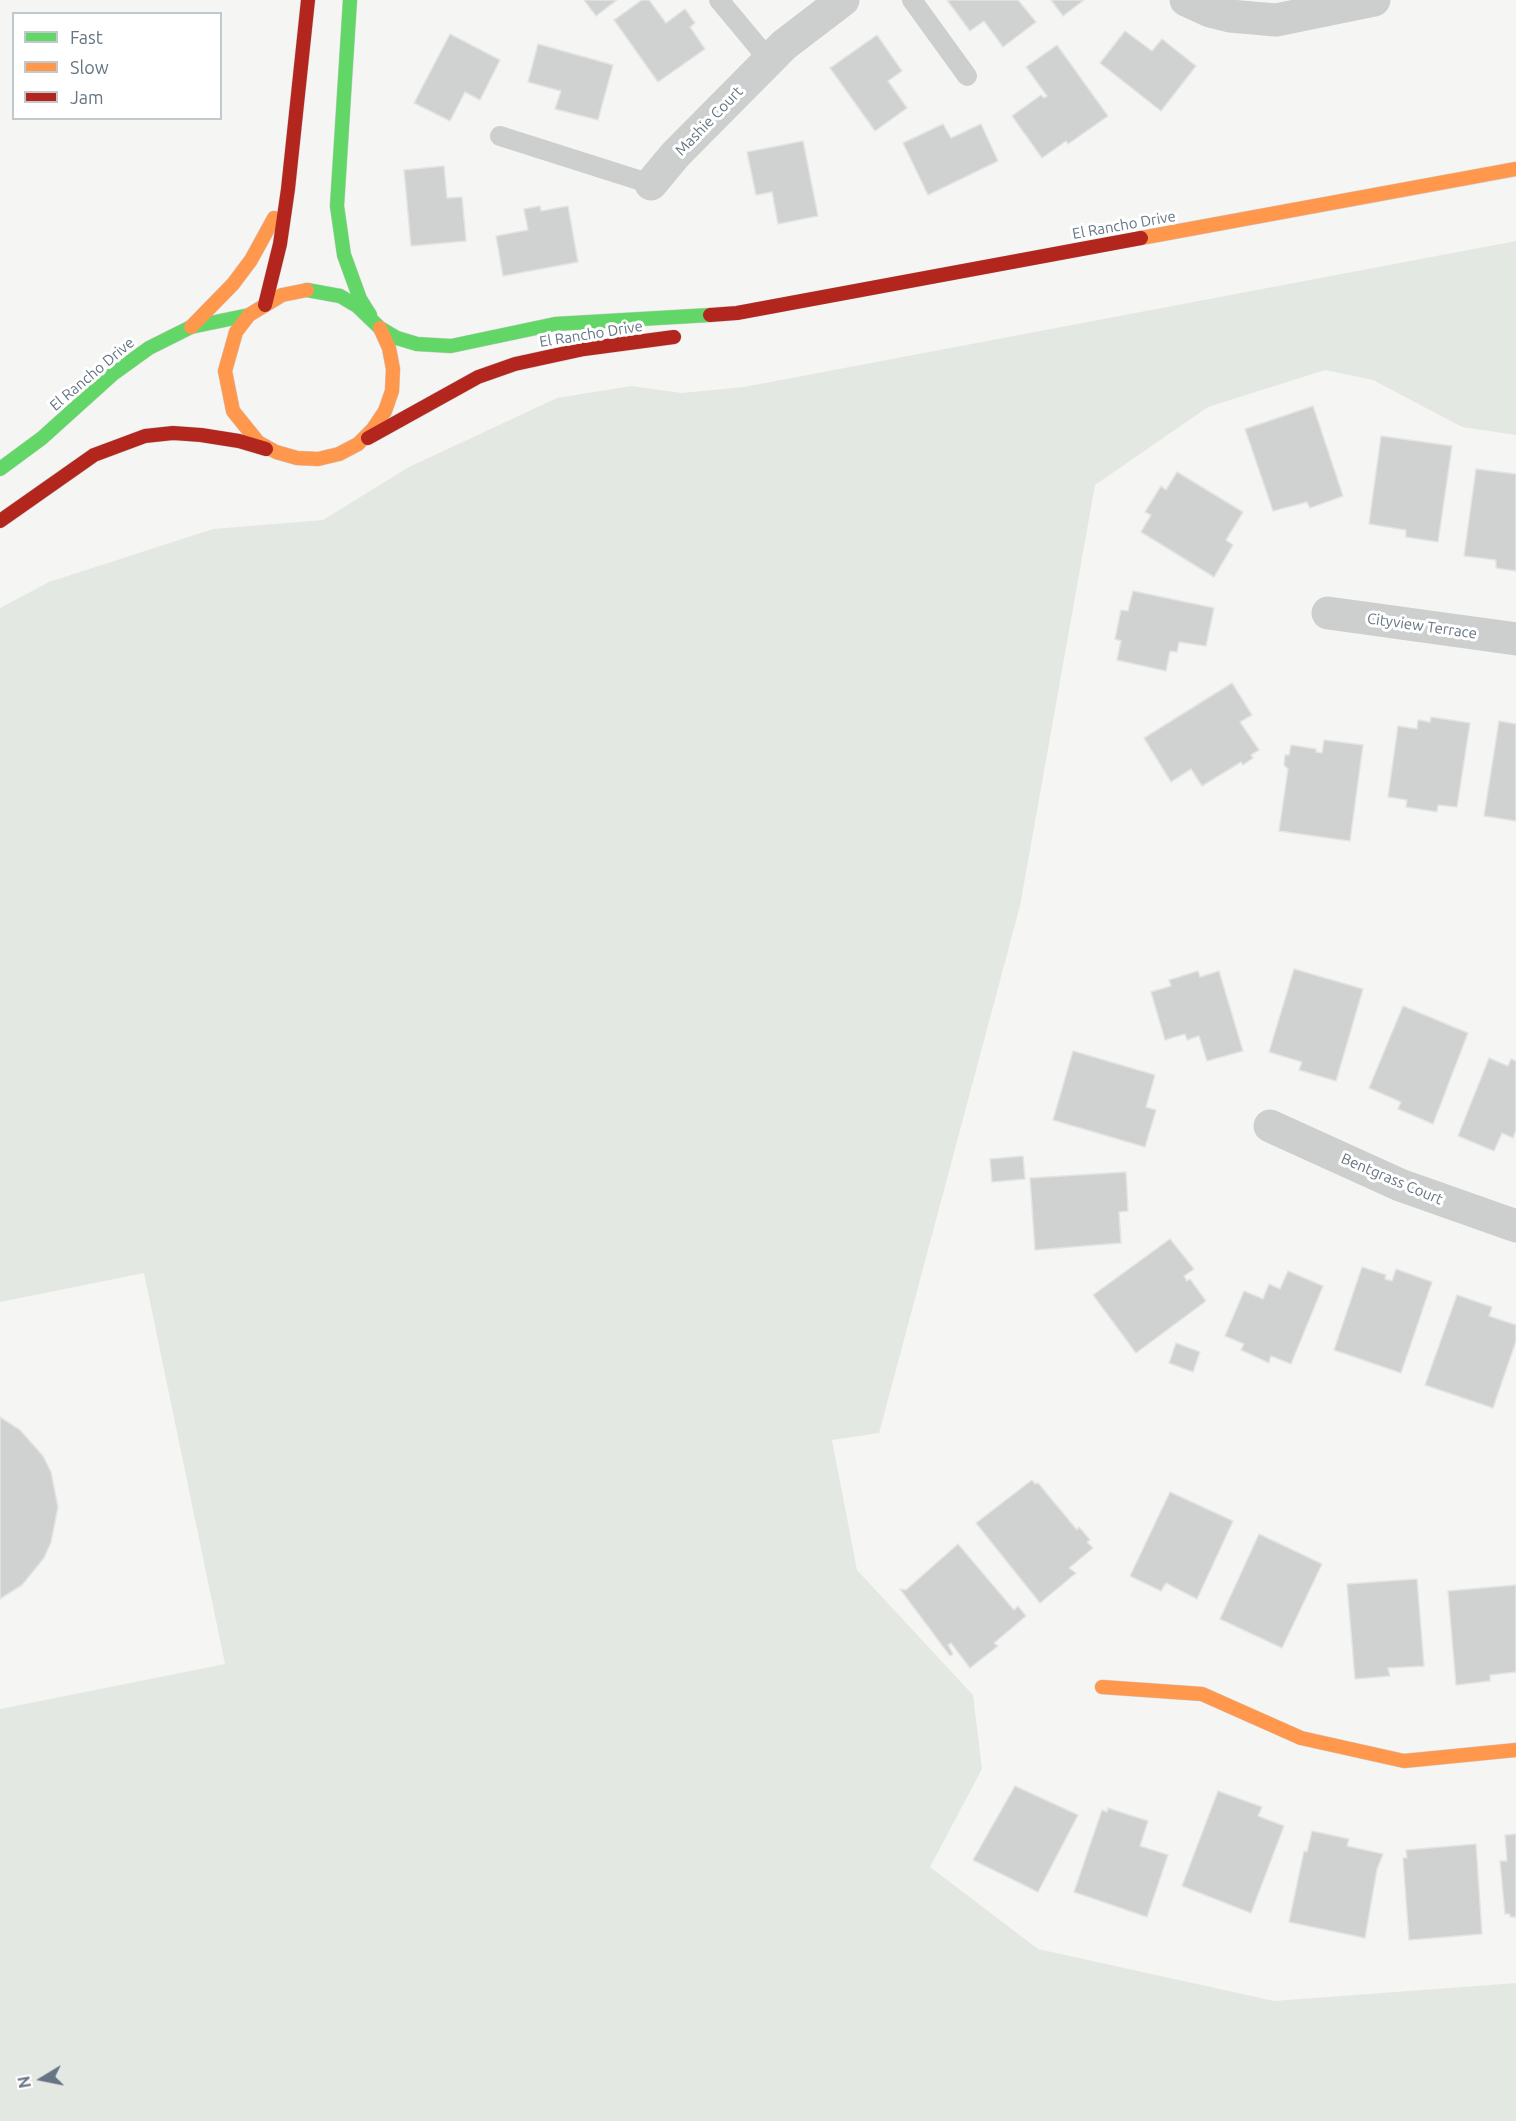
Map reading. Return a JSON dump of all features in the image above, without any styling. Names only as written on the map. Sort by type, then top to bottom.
[{"type":"main road","points":[[265,305],[280,244],[288,189],[308,0]]},
{"type":"main road","points":[[350,0],[336,206],[347,266],[360,298],[376,324]]},
{"type":"main road","name":"El Rancho Drive","points":[[0,469],[42,438],[113,374],[149,348],[191,327],[249,315],[282,295],[302,290],[322,291],[340,296],[397,338],[417,344],[451,346],[555,324],[670,319],[737,313],[1516,169]]},
{"type":"main road","points":[[191,327],[213,306],[251,260],[288,189]]},
{"type":"main road","name":"El Rancho Drive","points":[[0,521],[94,455],[145,436],[201,435],[239,441],[297,458],[318,459],[339,454],[478,377],[515,364],[553,354],[643,343],[688,332],[737,313]]},
{"type":"main road","name":"El Rancho Drive","points":[[249,315],[236,332],[229,351],[225,371],[226,391],[233,411],[244,428],[258,442],[276,452]]},
{"type":"main road","name":"El Rancho Drive","points":[[358,444],[374,429],[385,411],[392,391],[393,369],[389,348],[376,324]]},
{"type":"main road","points":[[1102,1687],[1202,1694],[1301,1738],[1404,1761],[1516,1750]]},
{"type":"street","name":"Mashie Court","points":[[651,184],[769,60],[799,32],[843,0]]},
{"type":"street","points":[[1186,0],[1210,11],[1230,16],[1276,20],[1374,0]]},
{"type":"street","name":"Cityview Terrace","points":[[1328,613],[1516,639]]},
{"type":"street","name":"Bentgrass Court","points":[[1270,1126],[1400,1185],[1516,1226]]},
{"type":"lane","points":[[719,0],[769,60]]},
{"type":"lane","points":[[912,0],[967,76]]},
{"type":"lane","points":[[500,136],[651,184]]},
{"type":"shaded area","points":[[1516,241],[1516,435],[1462,427],[1373,380],[1325,370],[1208,407],[1095,485],[1020,906],[879,1433],[832,1440],[857,1570],[973,1695],[982,1769],[930,1867],[1038,1949],[1274,2001],[1516,1983],[1516,2121],[0,2121],[0,1709],[225,1664],[144,1273],[0,1302],[0,608],[49,582],[213,529],[323,520],[409,467],[557,398],[631,386],[682,393],[744,387]]},
{"type":"building","points":[[584,0],[617,0],[596,16]]},
{"type":"building","points":[[642,0],[649,0],[666,23],[685,9],[695,23],[690,27],[705,49],[658,82],[614,20]]},
{"type":"building","points":[[947,0],[1018,0],[1036,22],[1003,47],[984,21],[970,31]]},
{"type":"building","points":[[1051,0],[1084,0],[1063,16]]},
{"type":"building","points":[[1125,31],[1152,51],[1162,39],[1196,66],[1161,111],[1100,63]]},
{"type":"building","points":[[450,34],[500,60],[480,100],[465,92],[450,121],[414,103]]},
{"type":"building","points":[[877,35],[902,71],[888,81],[907,108],[875,131],[830,68]]},
{"type":"building","points":[[538,44],[613,65],[598,120],[555,109],[561,91],[528,82]]},
{"type":"building","points":[[1057,45],[1108,116],[1068,144],[1066,141],[1042,158],[1012,116],[1041,95],[1044,98],[1047,96],[1026,67]]},
{"type":"building","points":[[943,124],[951,138],[981,124],[998,161],[928,195],[903,143]]},
{"type":"building","points":[[803,141],[818,216],[778,224],[772,192],[756,195],[747,152]]},
{"type":"building","points":[[444,166],[447,198],[462,197],[466,241],[411,246],[404,170]]},
{"type":"building","points":[[540,206],[541,211],[568,206],[578,262],[503,276],[496,236],[528,230],[524,209]]},
{"type":"building","points":[[1313,406],[1343,496],[1310,508],[1307,502],[1273,511],[1245,429]]},
{"type":"building","points":[[1381,436],[1452,446],[1438,542],[1406,537],[1406,530],[1369,524]]},
{"type":"building","points":[[1476,469],[1516,474],[1516,571],[1496,568],[1496,560],[1464,556]]},
{"type":"building","points":[[1177,472],[1243,512],[1226,540],[1233,545],[1214,577],[1141,532],[1151,515],[1145,512],[1161,486],[1166,490]]},
{"type":"building","points":[[1133,591],[1214,608],[1206,646],[1179,642],[1177,652],[1170,651],[1166,671],[1117,660],[1121,641],[1115,639],[1121,610],[1128,611]]},
{"type":"building","points":[[1232,683],[1252,715],[1240,722],[1259,750],[1251,755],[1253,758],[1243,765],[1241,762],[1202,786],[1191,769],[1171,782],[1144,738]]},
{"type":"building","points":[[1431,717],[1470,723],[1457,807],[1438,805],[1437,812],[1406,807],[1407,800],[1388,797],[1398,726],[1417,729],[1418,720],[1430,722]]},
{"type":"building","points":[[1499,721],[1516,724],[1516,821],[1484,816]]},
{"type":"building","points":[[1324,740],[1363,745],[1350,841],[1279,831],[1288,769],[1284,765],[1285,755],[1289,755],[1291,745],[1316,749],[1316,752],[1322,753]]},
{"type":"building","points":[[1294,969],[1363,989],[1336,1081],[1299,1070],[1302,1062],[1269,1052]]},
{"type":"building","points":[[1198,971],[1200,977],[1219,971],[1243,1051],[1207,1061],[1199,1036],[1187,1040],[1185,1034],[1165,1040],[1151,992],[1171,986],[1169,980]]},
{"type":"building","points":[[1403,1006],[1468,1033],[1433,1124],[1398,1109],[1401,1102],[1369,1088]]},
{"type":"building","points":[[1073,1051],[1155,1075],[1146,1107],[1156,1110],[1145,1147],[1053,1120]]},
{"type":"building","points":[[1489,1058],[1508,1066],[1511,1059],[1516,1061],[1516,1130],[1513,1138],[1502,1133],[1494,1151],[1458,1136]]},
{"type":"building","points":[[1023,1156],[1025,1179],[992,1182],[990,1159]]},
{"type":"building","points":[[1126,1172],[1128,1211],[1119,1212],[1121,1243],[1035,1250],[1030,1178]]},
{"type":"building","points":[[1170,1239],[1194,1269],[1184,1276],[1187,1281],[1190,1279],[1206,1301],[1136,1353],[1093,1295]]},
{"type":"building","points":[[1362,1267],[1386,1275],[1385,1279],[1392,1281],[1396,1269],[1432,1282],[1401,1373],[1334,1350]]},
{"type":"building","points":[[1288,1271],[1323,1286],[1291,1364],[1271,1356],[1269,1363],[1241,1350],[1244,1344],[1225,1336],[1244,1291],[1263,1299],[1269,1284],[1280,1289]]},
{"type":"building","points":[[1457,1295],[1492,1307],[1489,1316],[1516,1325],[1516,1341],[1493,1408],[1425,1385]]},
{"type":"building","points":[[1176,1343],[1200,1352],[1193,1372],[1169,1363]]},
{"type":"building","points":[[0,1417],[20,1430],[43,1456],[51,1472],[58,1507],[51,1542],[44,1558],[22,1585],[0,1599]]},
{"type":"building","points":[[1032,1480],[1035,1484],[1038,1483],[1077,1530],[1079,1527],[1090,1540],[1087,1542],[1093,1548],[1069,1568],[1076,1573],[1040,1603],[976,1523]]},
{"type":"building","points":[[1170,1492],[1233,1521],[1197,1599],[1166,1583],[1161,1591],[1130,1576]]},
{"type":"building","points":[[1259,1534],[1322,1564],[1282,1648],[1220,1619]]},
{"type":"building","points":[[958,1544],[1014,1610],[1018,1606],[1026,1616],[994,1643],[998,1646],[970,1668],[951,1643],[948,1645],[953,1654],[950,1656],[900,1589],[906,1590]]},
{"type":"building","points":[[1417,1579],[1424,1666],[1388,1668],[1390,1676],[1355,1679],[1347,1584]]},
{"type":"building","points":[[1516,1585],[1516,1672],[1490,1675],[1490,1681],[1456,1685],[1448,1591]]},
{"type":"building","points":[[1015,1786],[1078,1815],[1038,1892],[973,1860]]},
{"type":"building","points":[[1218,1791],[1262,1807],[1258,1816],[1284,1826],[1251,1913],[1182,1886]]},
{"type":"building","points":[[1108,1808],[1148,1821],[1140,1846],[1168,1855],[1147,1917],[1074,1892],[1102,1810],[1107,1812]]},
{"type":"building","points":[[1312,1831],[1349,1839],[1347,1846],[1383,1854],[1377,1869],[1365,1938],[1289,1922],[1304,1851],[1307,1852]]},
{"type":"building","points":[[1516,1834],[1516,1917],[1510,1917],[1510,1914],[1505,1914],[1500,1861],[1507,1861],[1505,1835]]},
{"type":"building","points":[[1476,1844],[1482,1934],[1409,1940],[1403,1858],[1407,1858],[1406,1850]]},
{"type":"traffic: fast","points":[[350,0],[337,206],[344,255],[360,299],[370,315]]},
{"type":"traffic: fast","points":[[307,290],[340,296],[357,306],[380,328],[397,338],[417,344],[451,346],[555,324],[710,315]]},
{"type":"traffic: fast","points":[[0,469],[42,438],[113,374],[149,348],[191,327],[249,315]]},
{"type":"traffic: slow","points":[[1141,238],[1516,169]]},
{"type":"traffic: slow","points":[[191,327],[233,284],[251,260],[274,218]]},
{"type":"traffic: slow","points":[[307,290],[282,295],[249,315],[236,332],[225,371],[233,411],[258,442],[276,452],[297,458],[318,459],[339,454],[358,444],[373,429],[385,411],[392,391],[393,369],[389,348],[380,328]]},
{"type":"traffic: slow","points":[[1102,1687],[1202,1694],[1301,1738],[1404,1761],[1516,1750]]},
{"type":"traffic: jam","points":[[265,305],[280,244],[288,189],[308,0]]},
{"type":"traffic: jam","points":[[710,315],[737,313],[1141,238]]},
{"type":"traffic: jam","points":[[368,438],[478,377],[515,364],[584,349],[674,337]]},
{"type":"traffic: jam","points":[[0,521],[94,455],[145,436],[173,433],[201,435],[239,441],[266,449]]}]
